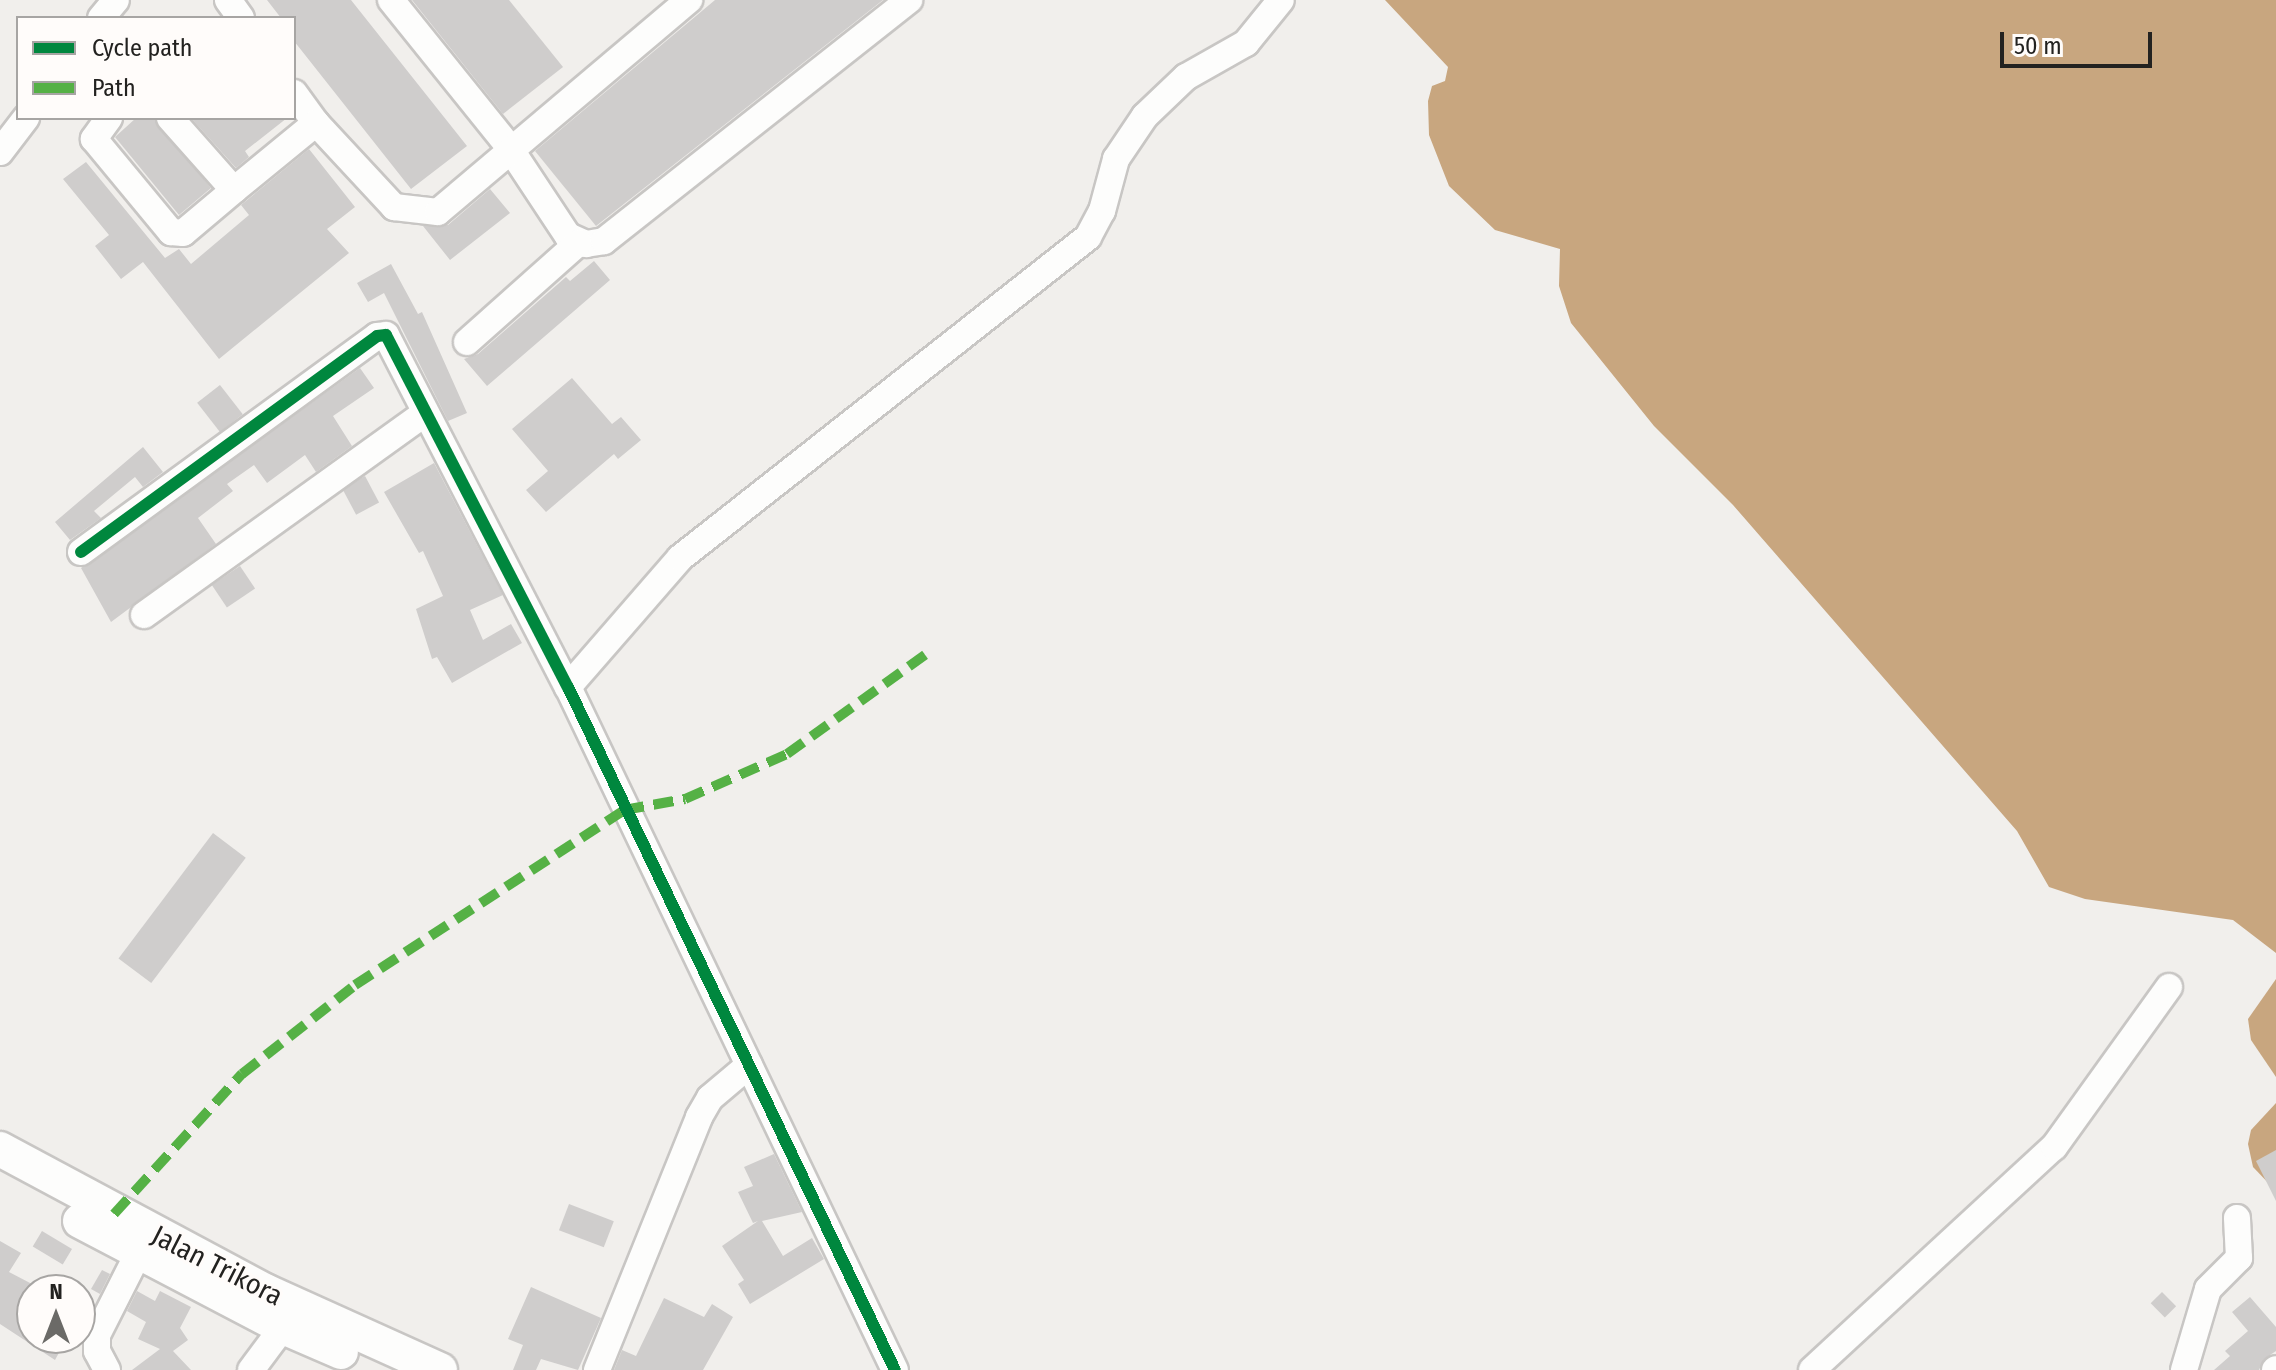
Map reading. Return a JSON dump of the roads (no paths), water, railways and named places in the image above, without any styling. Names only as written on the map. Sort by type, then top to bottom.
[{"type":"main road","name":"Jalan Trikora","points":[[0,1149],[265,1291],[440,1370]]},
{"type":"main road","name":"Jalan Trikora","points":[[0,1175],[138,1254],[283,1327],[385,1370]]},
{"type":"street","points":[[391,0],[509,147],[578,243]]},
{"type":"street","points":[[296,96],[316,123],[394,207],[415,213],[438,212],[509,147],[689,0]]},
{"type":"street","points":[[467,342],[578,243],[604,241],[909,0]]},
{"type":"street","points":[[568,687],[680,558],[1088,237],[1102,211],[1116,159],[1145,116],[1186,77],[1246,43],[1281,0]]},
{"type":"street","points":[[0,152],[24,120]]},
{"type":"street","points":[[108,120],[94,139],[171,232],[183,233],[316,123]]},
{"type":"street","points":[[172,120],[234,190]]},
{"type":"street","points":[[81,552],[377,336],[389,339],[424,414],[568,687],[895,1370]]},
{"type":"street","points":[[144,615],[424,414]]},
{"type":"street","points":[[1812,1370],[2054,1147],[2169,987]]},
{"type":"street","points":[[597,1370],[699,1117],[710,1098],[749,1065]]},
{"type":"street","points":[[2184,1370],[2208,1289],[2239,1258],[2237,1218]]},
{"type":"street","points":[[107,1370],[97,1351],[97,1335],[138,1254]]},
{"type":"street","points":[[251,1370],[283,1327]]}]
